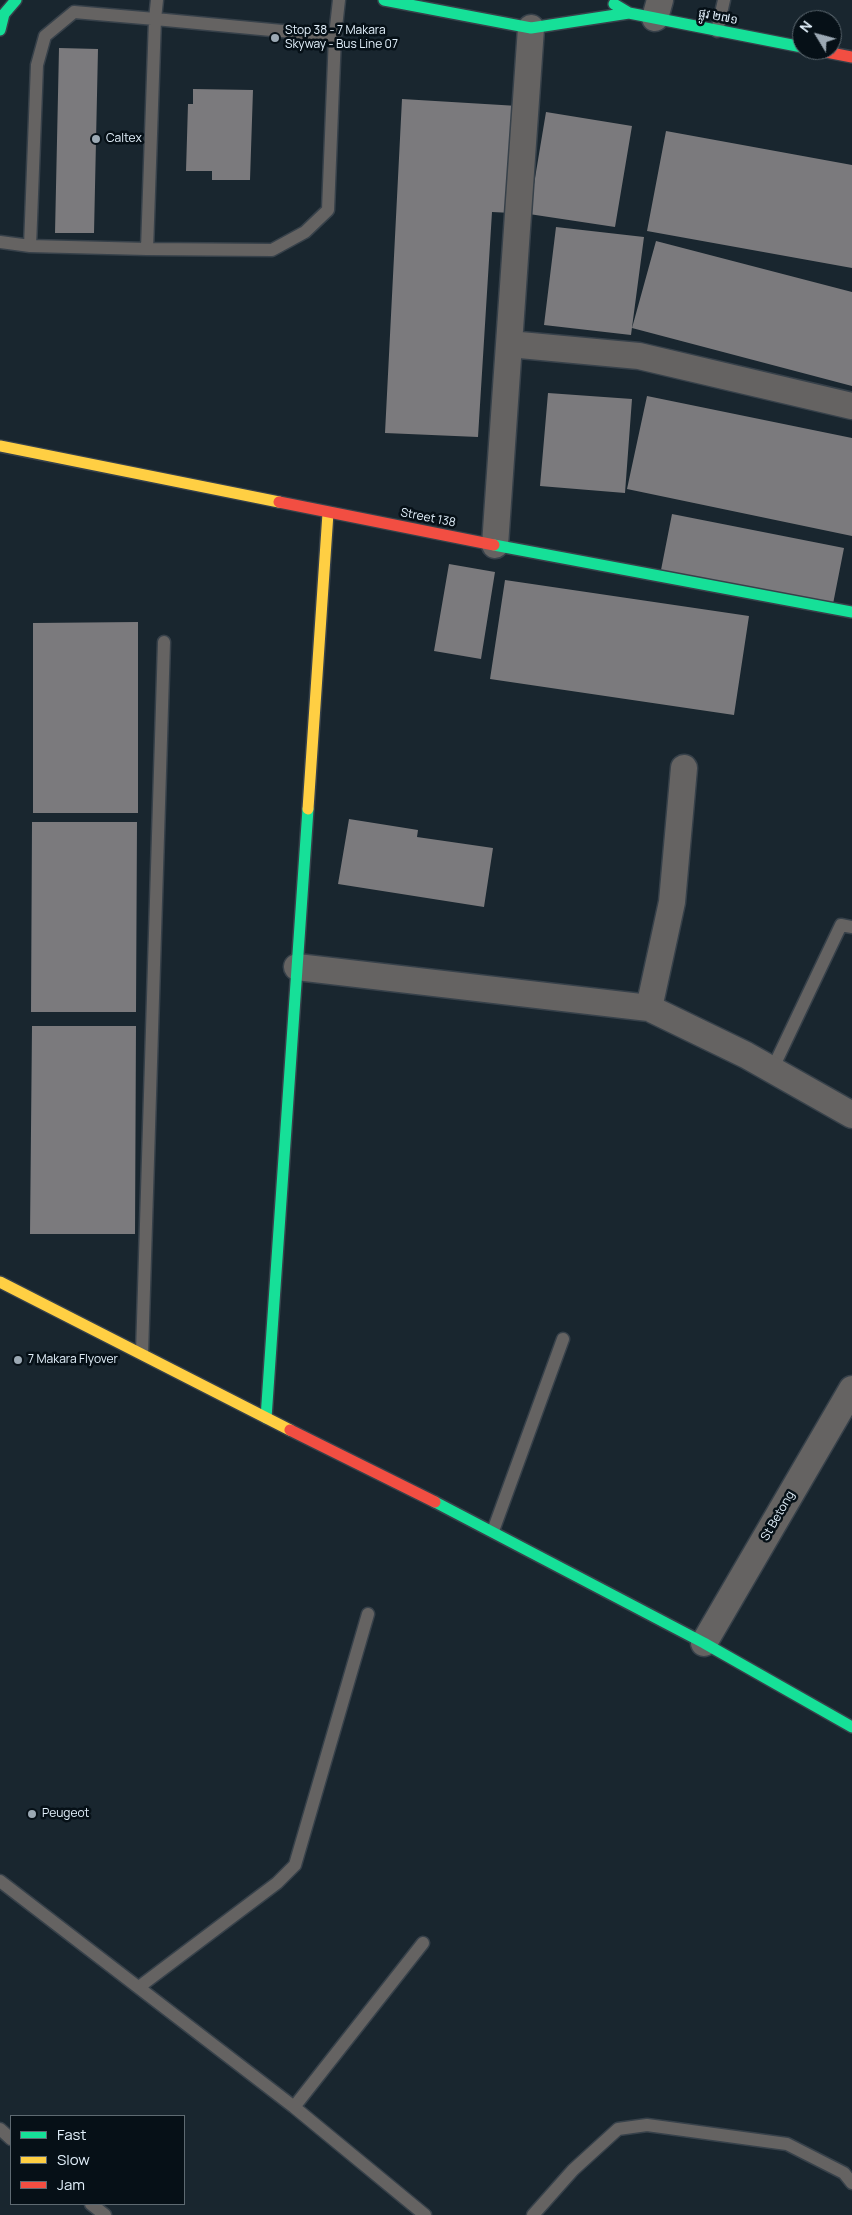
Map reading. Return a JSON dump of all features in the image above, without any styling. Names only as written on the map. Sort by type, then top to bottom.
[{"type":"street","points":[[0,30],[4,14],[16,0]]},
{"type":"street","name":"ផ្លូវ ២៧១","points":[[384,0],[531,28],[658,9],[717,31],[792,45]]},
{"type":"street","name":"ផ្លូវ ២៧១","points":[[608,0],[629,13]]},
{"type":"street","points":[[495,546],[531,28]]},
{"type":"street","points":[[509,344],[639,356],[852,406]]},
{"type":"street","name":"Street 138","points":[[0,446],[495,546],[852,612]]},
{"type":"street","points":[[266,1418],[328,513]]},
{"type":"street","points":[[649,1008],[672,902],[684,768]]},
{"type":"street","points":[[297,967],[649,1008],[772,1070],[852,1115]]},
{"type":"street","points":[[0,1282],[493,1531],[704,1643],[852,1727]]},
{"type":"street","name":"St Betong","points":[[704,1643],[852,1389]]},
{"type":"lane","points":[[147,249],[157,0]]},
{"type":"lane","points":[[0,242],[30,246],[272,250],[305,232],[328,210],[335,36],[339,0]]},
{"type":"lane","points":[[717,31],[724,0]]},
{"type":"lane","points":[[30,246],[37,65],[45,36],[74,12],[335,36]]},
{"type":"lane","points":[[142,1353],[164,642]]},
{"type":"lane","points":[[772,1070],[842,925],[852,927]]},
{"type":"lane","points":[[493,1531],[563,1339]]},
{"type":"lane","points":[[139,1988],[277,1883],[295,1865],[368,1614]]},
{"type":"lane","points":[[0,1881],[294,2107],[425,2215]]},
{"type":"lane","points":[[294,2107],[423,1943]]},
{"type":"lane","points":[[533,2215],[573,2170],[618,2130],[647,2125],[787,2144],[844,2173],[852,2183]]},
{"type":"lane","points":[[0,2129],[10,2138]]},
{"type":"lane","points":[[92,2205],[104,2215]]},
{"type":"building","points":[[59,48],[98,49],[94,233],[55,233]]},
{"type":"building","points":[[193,89],[253,90],[250,180],[212,180],[212,171],[186,171],[188,104],[193,104]]},
{"type":"building","points":[[402,99],[518,106],[512,213],[492,212],[478,437],[385,433]]},
{"type":"building","points":[[546,112],[632,126],[615,227],[529,214]]},
{"type":"building","points":[[666,131],[852,165],[852,268],[647,231]]},
{"type":"building","points":[[556,227],[644,237],[631,335],[544,325]]},
{"type":"building","points":[[656,241],[852,292],[852,386],[632,328]]},
{"type":"building","points":[[548,393],[632,399],[625,493],[540,486]]},
{"type":"building","points":[[647,396],[852,438],[852,536],[627,489]]},
{"type":"building","points":[[672,514],[844,548],[833,604],[661,570]]},
{"type":"building","points":[[449,564],[495,572],[481,659],[434,651]]},
{"type":"building","points":[[505,580],[749,616],[734,715],[490,679]]},
{"type":"building","points":[[138,622],[138,813],[33,813],[33,623]]},
{"type":"building","points":[[349,819],[418,830],[417,837],[493,848],[484,907],[338,884]]},
{"type":"building","points":[[32,822],[137,822],[136,1012],[31,1012]]},
{"type":"building","points":[[32,1026],[136,1026],[135,1234],[30,1234]]},
{"type":"traffic: fast","points":[[0,30],[4,14],[16,0]]},
{"type":"traffic: fast","points":[[384,0],[531,28],[629,13]]},
{"type":"traffic: fast","points":[[614,4],[629,13],[792,45]]},
{"type":"traffic: fast","points":[[494,545],[852,612]]},
{"type":"traffic: fast","points":[[266,1418],[308,809]]},
{"type":"traffic: fast","points":[[435,1502],[704,1643],[852,1727]]},
{"type":"traffic: slow","points":[[0,446],[279,502]]},
{"type":"traffic: slow","points":[[308,809],[328,513]]},
{"type":"traffic: slow","points":[[0,1282],[290,1430]]},
{"type":"traffic: jam","points":[[842,55],[852,57]]},
{"type":"traffic: jam","points":[[279,502],[494,545]]},
{"type":"traffic: jam","points":[[290,1430],[435,1502]]},
{"type":"place","name":"Stop 38 - 7 Makara Skyway - Bus Line 07","points":[[275,38]]},
{"type":"place","name":"Caltex","points":[[96,139]]},
{"type":"place","name":"7 Makara Flyover","points":[[18,1360]]},
{"type":"place","name":"Peugeot","points":[[32,1814]]}]
